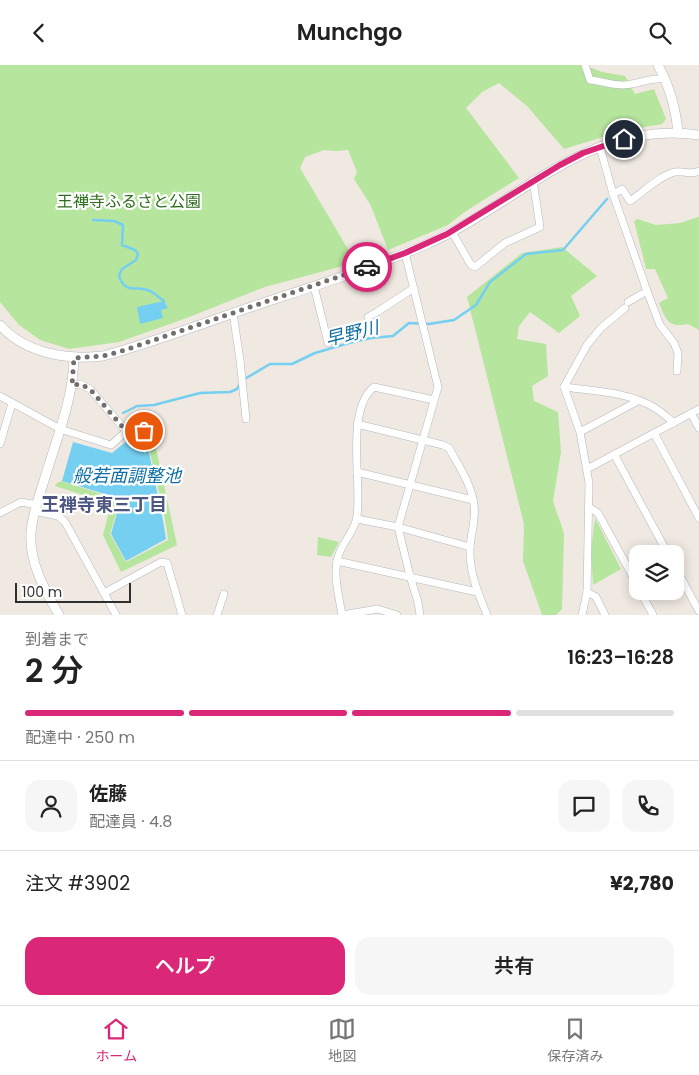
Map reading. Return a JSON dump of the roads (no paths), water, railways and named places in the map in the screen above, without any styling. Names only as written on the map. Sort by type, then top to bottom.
[{"type":"street","points":[[585,65],[590,81],[602,81],[620,85],[646,80],[665,79]]},
{"type":"street","points":[[658,65],[665,79],[675,114],[678,133]]},
{"type":"street","points":[[0,325],[17,341],[31,348],[74,358],[103,356],[119,352],[405,253],[452,231],[533,180],[583,153],[624,139],[647,135],[678,133],[699,135]]},
{"type":"street","points":[[600,147],[613,194],[647,291],[660,325],[674,343],[678,353],[677,371]]},
{"type":"street","points":[[613,194],[622,189],[630,201],[664,177],[676,172],[691,174],[699,171]]},
{"type":"street","points":[[452,231],[471,265],[475,267],[505,243],[540,227],[533,180]]},
{"type":"street","points":[[405,253],[438,387],[398,527],[420,615]]},
{"type":"street","points":[[314,286],[328,343]]},
{"type":"street","points":[[368,317],[414,288]]},
{"type":"street","points":[[582,615],[587,592],[590,508],[587,469],[580,432],[564,387],[587,345],[601,328],[626,305],[647,291]]},
{"type":"street","points":[[233,313],[246,419]]},
{"type":"street","points":[[59,615],[41,583],[36,567],[31,533],[36,508],[72,385],[74,358]]},
{"type":"street","points":[[72,385],[80,384],[90,389],[126,431]]},
{"type":"street","points":[[397,615],[378,609],[342,615],[336,578],[337,561],[357,519],[357,424],[366,393],[374,387],[434,400]]},
{"type":"street","points":[[564,387],[621,396],[638,401],[655,408],[674,423]]},
{"type":"street","points":[[0,396],[60,429],[111,445],[130,427],[144,431]]},
{"type":"street","points":[[580,432],[638,401]]},
{"type":"street","points":[[0,444],[12,403]]},
{"type":"street","points":[[587,469],[699,409]]},
{"type":"street","points":[[691,413],[699,428]]},
{"type":"street","points":[[357,424],[449,448],[473,500],[475,518],[470,547],[473,578],[487,615]]},
{"type":"street","points":[[654,433],[699,517]]},
{"type":"street","points":[[614,454],[663,545]]},
{"type":"street","points":[[357,472],[473,500]]},
{"type":"street","points":[[0,513],[21,502],[58,516],[65,522],[116,615]]},
{"type":"street","points":[[590,508],[598,513],[629,570]]},
{"type":"street","points":[[357,519],[398,527],[470,547]]},
{"type":"street","points":[[104,593],[161,561],[167,563],[182,615]]},
{"type":"street","points":[[337,561],[477,592]]},
{"type":"street","points":[[684,584],[699,611]]},
{"type":"street","points":[[587,592],[596,597],[605,615]]},
{"type":"street","points":[[217,615],[224,594]]},
{"type":"street","points":[[645,600],[653,615]]},
{"type":"water","points":[[164,301],[168,308],[161,310],[163,318],[140,324],[137,307]]},
{"type":"water","name":"般若面調整池","points":[[146,430],[166,539],[126,561],[111,534],[121,499],[62,481],[73,442],[112,453],[134,435],[138,436],[145,455],[143,433]]},
{"type":"waterway","name":"早野川","points":[[243,380],[270,364],[292,364],[315,353],[349,343],[393,336],[409,323],[429,324],[454,320],[476,305],[490,282],[526,254],[563,250],[607,199]]},
{"type":"waterway","points":[[93,220],[114,221],[123,225],[122,245],[135,250],[138,254],[136,260],[122,269],[119,275],[124,285],[145,289],[164,301]]},
{"type":"waterway","name":"早野川","points":[[123,413],[137,406],[154,405],[200,393],[230,392],[237,389],[240,384]]},
{"type":"district","name":"王禅寺東三丁目","points":[[104,504]]},
{"type":"park label","name":"王禅寺ふるさと公園","points":[[129,201]]}]
